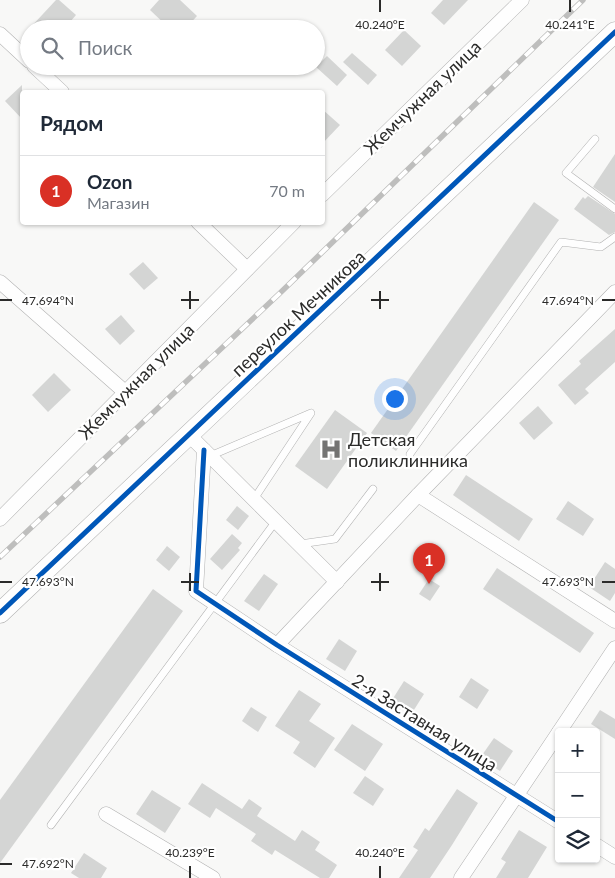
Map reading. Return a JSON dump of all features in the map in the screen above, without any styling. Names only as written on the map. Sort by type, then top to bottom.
[{"type":"street","name":"Жемчужная улица","points":[[325,192],[522,0]]},
{"type":"street","name":"переулок Мечникова","points":[[0,613],[615,32]]},
{"type":"street","points":[[0,34],[20,53]]},
{"type":"street","points":[[44,75],[60,90]]},
{"type":"street","points":[[201,225],[246,269]]},
{"type":"street","name":"Жемчужная улица","points":[[0,519],[291,225]]},
{"type":"street","points":[[0,282],[125,392]]},
{"type":"street","points":[[277,645],[418,495],[615,292]]},
{"type":"street","points":[[189,435],[337,582]]},
{"type":"street","name":"2-я Заставная улица","points":[[207,453],[196,591],[277,645],[555,819]]},
{"type":"street","points":[[418,495],[615,621]]},
{"type":"street","points":[[562,728],[615,648]]},
{"type":"street","points":[[461,878],[555,738]]},
{"type":"street","points":[[106,814],[213,878]]},
{"type":"street","points":[[600,848],[615,857]]},
{"type":"lane","points":[[595,139],[566,173],[615,209]]},
{"type":"lane","points":[[410,454],[561,242],[601,247],[615,238]]},
{"type":"lane","points":[[207,453],[311,413],[254,499]]},
{"type":"lane","points":[[299,544],[335,539],[373,489]]},
{"type":"lane","points":[[50,826],[276,521]]},
{"type":"building","points":[[56,0],[59,0],[76,15],[72,20],[37,20]]},
{"type":"building","points":[[159,0],[180,0],[197,16],[193,20],[161,20],[150,10]]},
{"type":"building","points":[[443,0],[468,0],[444,25],[431,13]]},
{"type":"building","points":[[404,30],[421,46],[402,66],[385,50]]},
{"type":"building","points":[[352,53],[377,75],[368,85],[343,62]]},
{"type":"building","points":[[327,56],[347,75],[337,86],[325,75],[325,58]]},
{"type":"building","points":[[22,85],[22,90],[20,90],[20,117],[5,101]]},
{"type":"building","points":[[325,112],[340,125],[325,141]]},
{"type":"building","points":[[615,154],[615,202],[593,187]]},
{"type":"building","points":[[588,196],[615,214],[615,232],[609,235],[574,209],[583,197],[585,199]]},
{"type":"building","points":[[534,202],[559,220],[396,451],[371,433]]},
{"type":"building","points":[[143,262],[158,278],[144,290],[129,274]]},
{"type":"building","points":[[121,315],[135,331],[120,345],[105,329]]},
{"type":"building","points":[[615,329],[615,362],[585,389],[589,393],[575,405],[558,385],[581,364],[579,361]]},
{"type":"building","points":[[54,373],[71,390],[48,412],[32,395]]},
{"type":"building","points":[[538,406],[553,423],[534,440],[519,423]]},
{"type":"building","name":"Детская поликлинника","points":[[335,410],[367,433],[327,489],[295,466]]},
{"type":"building","points":[[466,475],[533,519],[519,541],[453,495]]},
{"type":"building","points":[[568,501],[594,519],[583,536],[556,519]]},
{"type":"building","points":[[237,506],[249,516],[238,530],[226,520]]},
{"type":"building","points":[[232,534],[242,543],[238,548],[240,550],[222,570],[210,559]]},
{"type":"building","points":[[167,546],[180,557],[169,571],[156,560]]},
{"type":"building","points":[[605,562],[615,569],[615,593],[610,601],[589,587]]},
{"type":"building","points":[[497,568],[594,633],[580,653],[483,589]]},
{"type":"building","points":[[264,574],[278,584],[259,611],[244,601]]},
{"type":"building","points":[[429,579],[440,586],[430,601],[419,594]]},
{"type":"building","points":[[153,589],[183,611],[0,863],[0,800]]},
{"type":"building","points":[[339,639],[357,651],[345,671],[326,659]]},
{"type":"building","points":[[471,678],[489,690],[477,709],[459,697]]},
{"type":"building","points":[[404,681],[424,694],[412,713],[392,700]]},
{"type":"building","points":[[299,690],[321,704],[309,721],[335,738],[315,768],[293,753],[300,742],[275,726]]},
{"type":"building","points":[[251,707],[267,717],[258,732],[242,721]]},
{"type":"building","points":[[600,710],[615,719],[615,739],[600,728],[591,724]]},
{"type":"building","points":[[352,724],[383,744],[365,771],[334,750]]},
{"type":"building","points":[[494,738],[513,751],[500,771],[480,758]]},
{"type":"building","points":[[365,776],[384,789],[373,806],[353,793]]},
{"type":"building","points":[[202,783],[242,809],[249,799],[262,808],[257,816],[295,841],[302,830],[320,842],[315,850],[337,865],[329,878],[320,878],[275,850],[272,855],[251,841],[256,834],[216,808],[210,818],[188,804]]},
{"type":"building","points":[[457,789],[478,803],[452,845],[430,878],[399,878],[418,850],[413,847],[425,828],[429,831]]},
{"type":"building","points":[[152,790],[181,808],[165,833],[136,814]]},
{"type":"building","points":[[519,830],[547,847],[528,878],[496,878],[506,862],[501,859]]},
{"type":"building","points":[[84,853],[107,868],[101,878],[79,878],[71,873]]},
{"type":"railway","points":[[0,557],[279,294],[583,0]]},
{"type":"cycle path","points":[[0,613],[615,32]]},
{"type":"cycle path","points":[[204,450],[196,591],[277,645],[555,819]]},
{"type":"place","name":"Детская поликлинника","points":[[331,449]]},
{"type":"place","name":"Ozon","points":[[429,584]]}]
